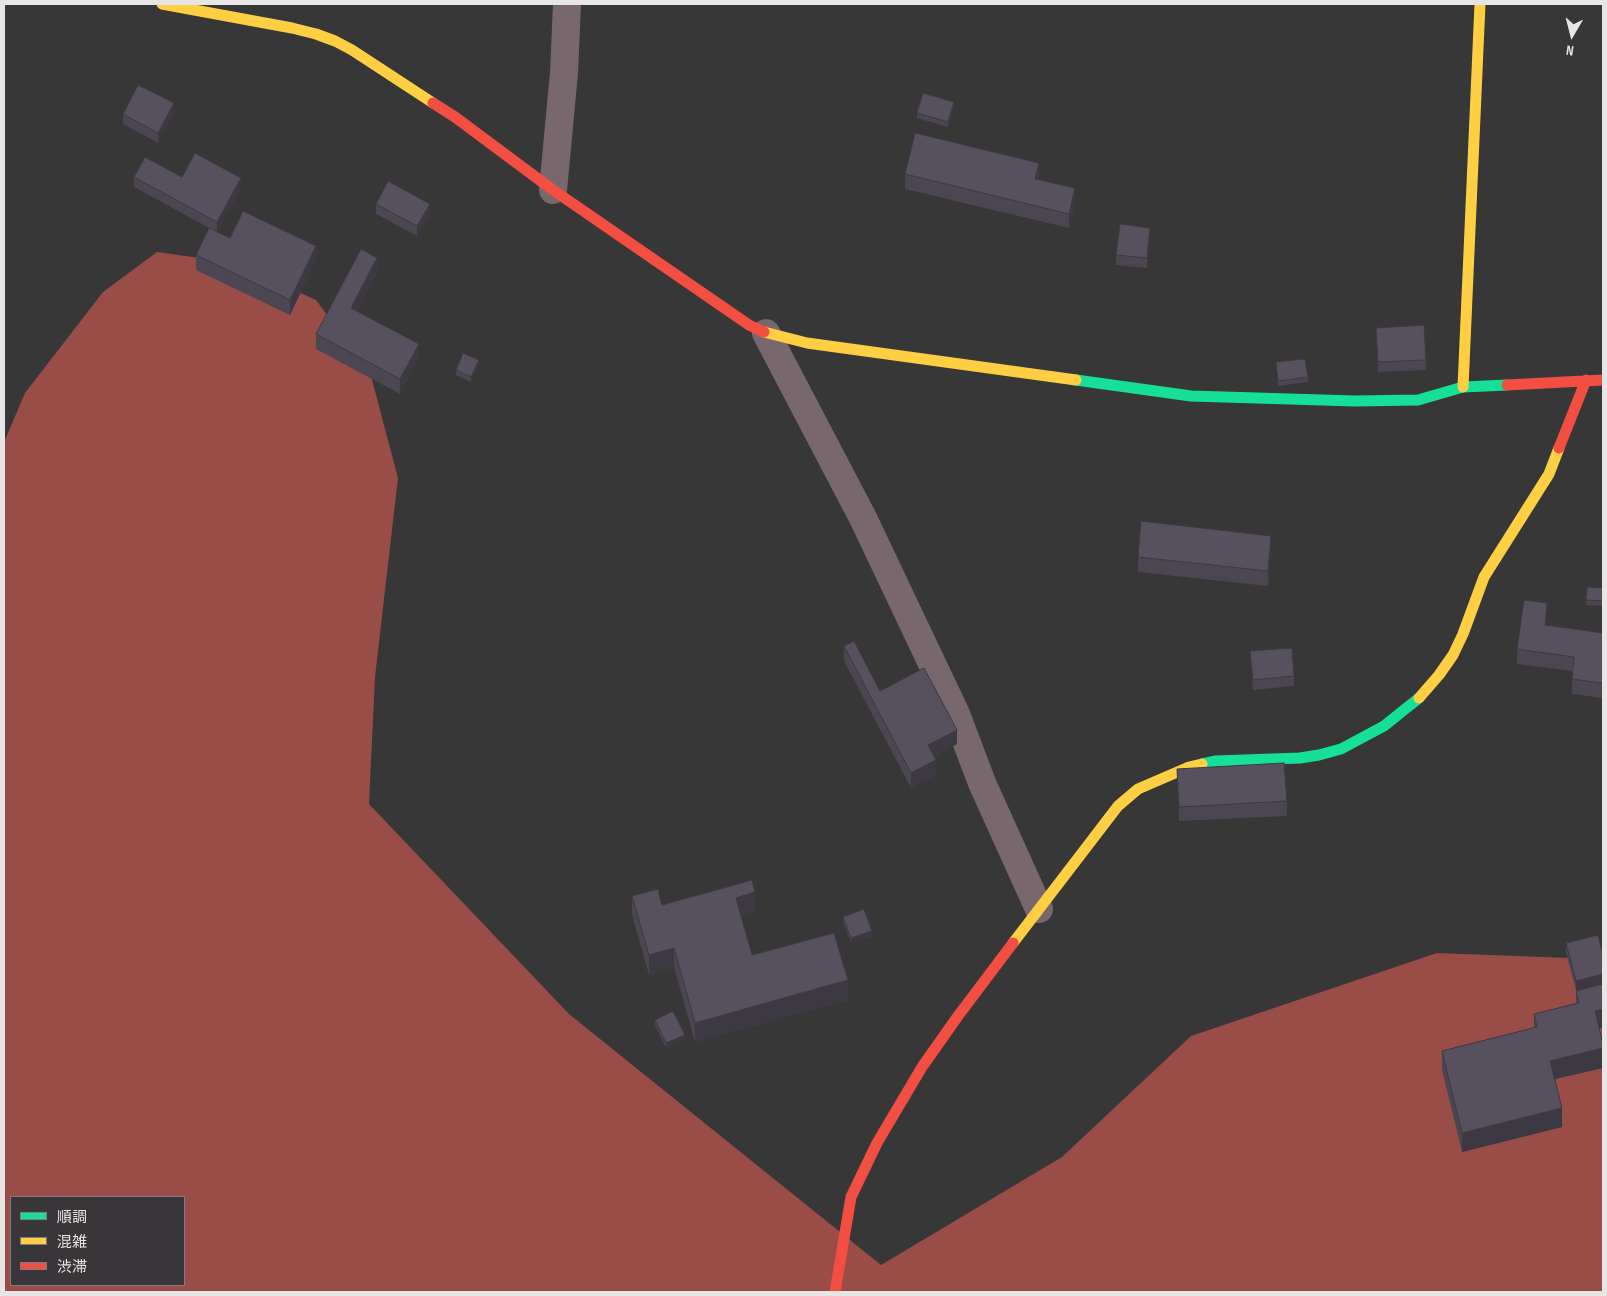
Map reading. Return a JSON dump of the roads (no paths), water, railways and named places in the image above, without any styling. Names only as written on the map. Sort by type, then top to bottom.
[{"type":"street","points":[[162,4],[292,28],[335,41],[455,118],[553,190],[749,325],[766,333],[807,343],[1191,396],[1355,401],[1418,400],[1463,387],[1603,380]]},
{"type":"street","points":[[553,190],[564,73],[566,4]]},
{"type":"street","points":[[1463,387],[1480,4]]},
{"type":"street","points":[[766,333],[868,527],[956,714],[982,783],[1039,909]]},
{"type":"street","points":[[835,1292],[851,1197],[878,1143],[922,1068],[1039,909],[1118,806],[1138,789],[1189,767],[1216,761],[1300,758],[1341,749],[1384,726],[1422,696],[1453,655],[1463,634],[1484,577],[1549,474],[1586,380]]}]
